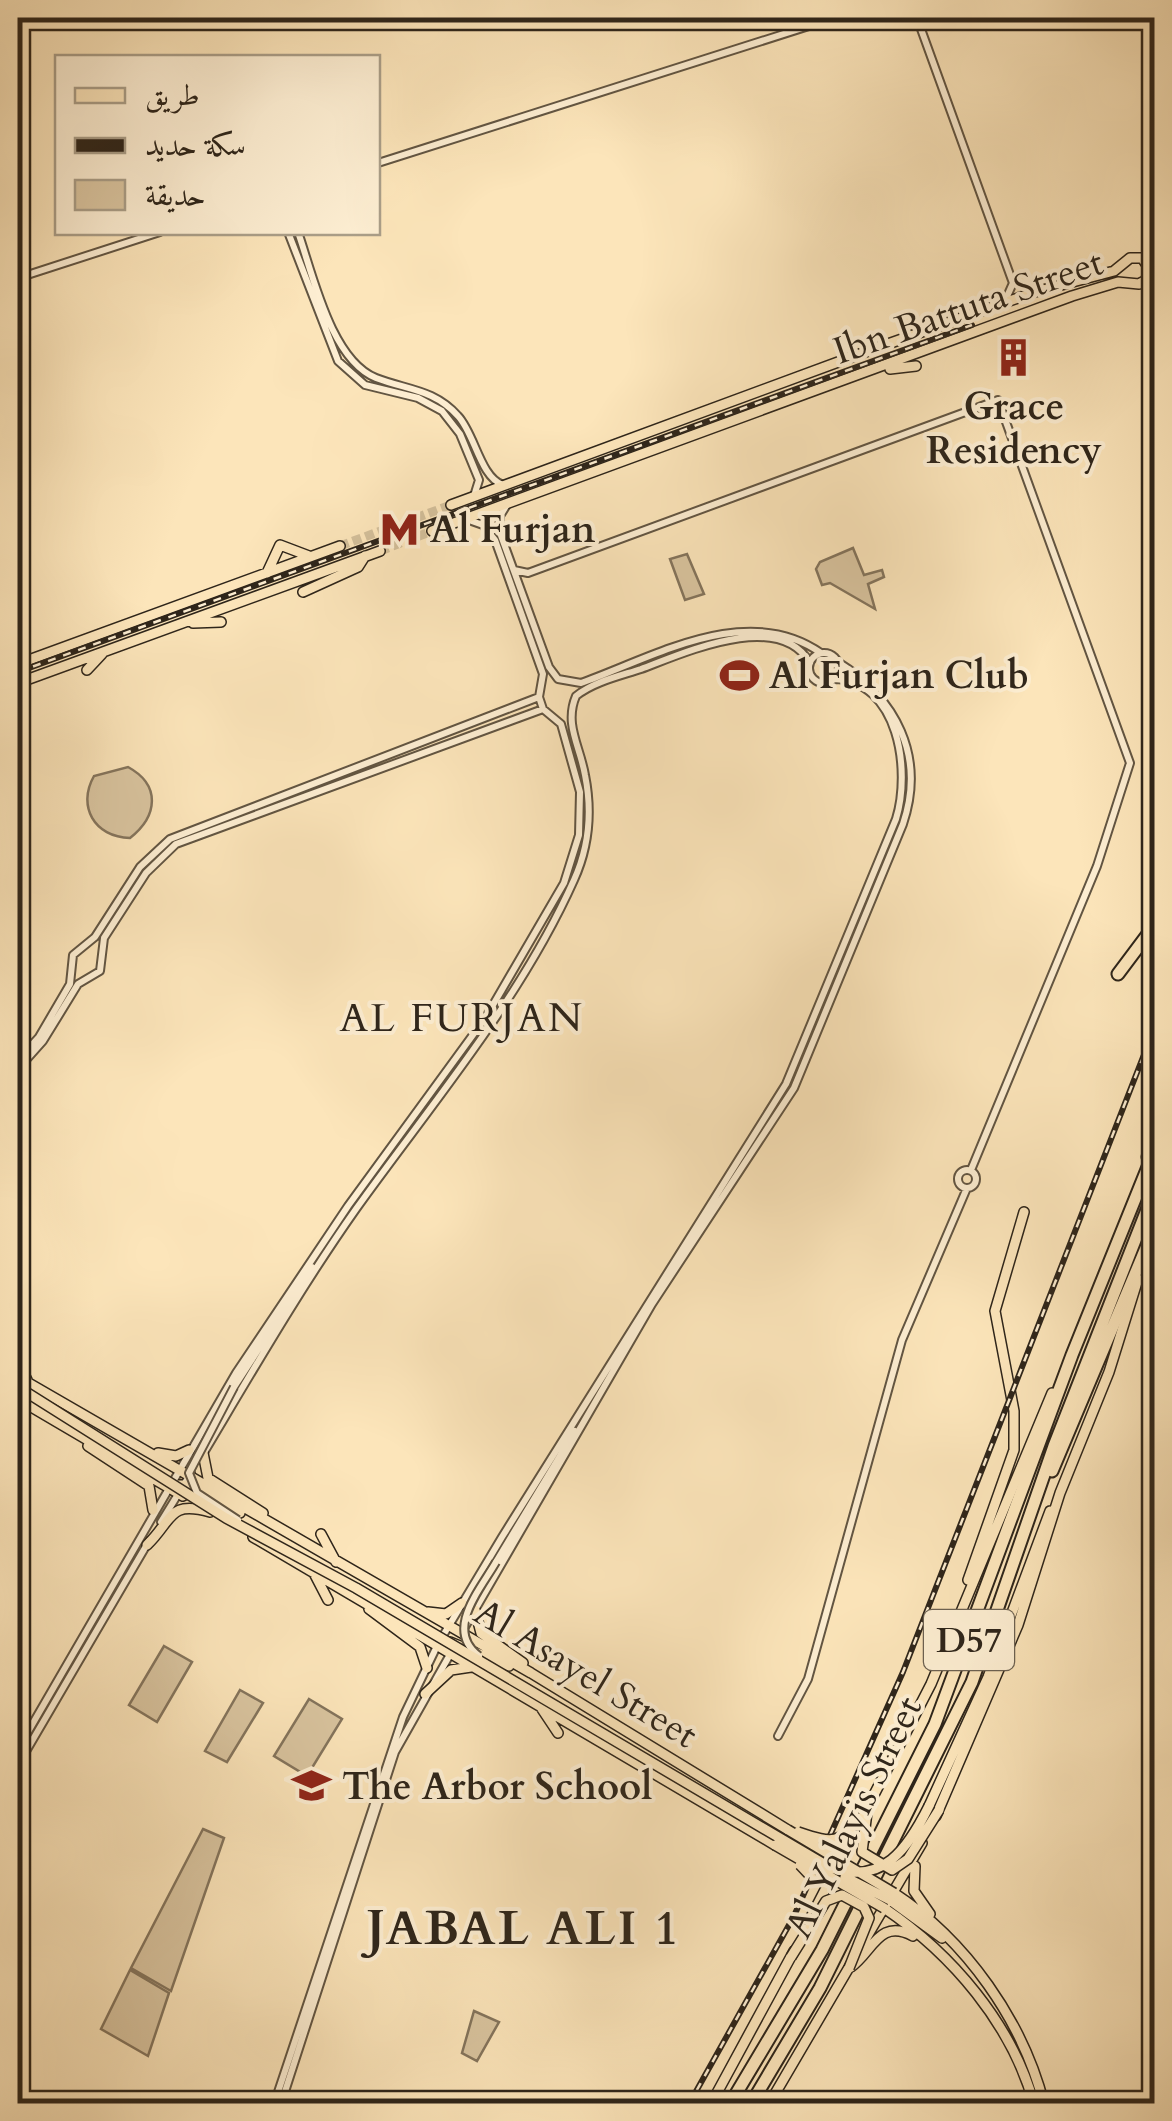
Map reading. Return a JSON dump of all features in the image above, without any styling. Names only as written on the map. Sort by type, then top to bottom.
[{"type":"highway","points":[[1118,974],[1154,926]]},
{"type":"highway","points":[[1148,1169],[1154,1132]]},
{"type":"highway","name":"Al Yalayis Street","points":[[730,2104],[822,1950],[935,1724],[1072,1356],[1154,1152]]},
{"type":"highway","name":"Al Yalayis Street","points":[[751,2104],[820,1988],[950,1730],[991,1634],[1058,1434],[1154,1192]]},
{"type":"highway","points":[[1040,1492],[1069,1438],[1154,1230]]},
{"type":"main road","name":"Ibn Battuta Street","points":[[432,531],[1072,296],[1118,282],[1139,284],[1146,280],[1149,268],[1145,261],[1134,257],[1114,270],[1003,303],[451,505]]},
{"type":"main road","points":[[858,375],[916,366]]},
{"type":"main road","points":[[764,422],[772,406]]},
{"type":"main road","points":[[266,573],[280,545],[311,556]]},
{"type":"main road","points":[[18,661],[340,546]]},
{"type":"main road","points":[[18,683],[380,551]]},
{"type":"main road","points":[[302,592],[358,567],[365,556]]},
{"type":"main road","points":[[181,624],[221,622]]},
{"type":"main road","points":[[87,670],[109,649]]},
{"type":"main road","points":[[954,1631],[1014,1450],[1014,1410],[996,1337],[995,1311],[1024,1212]]},
{"type":"main road","points":[[18,1388],[258,1536],[823,1864],[854,1872],[886,1865],[909,1844],[988,1678],[1109,1372],[1146,1249]]},
{"type":"main road","points":[[710,2104],[758,2022],[867,1812],[954,1631],[1072,1356]]},
{"type":"main road","points":[[18,1361],[33,1386]]},
{"type":"main road","name":"Al Asayel Street","points":[[18,1377],[178,1469],[184,1484],[210,1512],[438,1644]]},
{"type":"main road","points":[[18,1399],[166,1486],[184,1484],[264,1527],[278,1529]]},
{"type":"main road","points":[[54,1420],[145,1482],[155,1498],[153,1510]]},
{"type":"main road","points":[[151,1454],[176,1456],[189,1450]]},
{"type":"main road","points":[[203,1454],[208,1478],[271,1518],[278,1529]]},
{"type":"main road","points":[[769,2104],[939,1810],[1018,1625],[1057,1500]]},
{"type":"main road","points":[[147,1545],[176,1510],[192,1507],[210,1512]]},
{"type":"main road","name":"Al Asayel Street","points":[[278,1529],[448,1626],[478,1669],[832,1878],[856,1879],[889,1900]]},
{"type":"main road","points":[[321,1534],[337,1565]]},
{"type":"main road","points":[[313,1572],[328,1600]]},
{"type":"main road","points":[[356,1597],[415,1642],[426,1668]]},
{"type":"main road","points":[[419,1610],[446,1614],[462,1604]]},
{"type":"main road","points":[[475,1610],[480,1633],[531,1673]]},
{"type":"main road","points":[[438,1644],[457,1642],[531,1673]]},
{"type":"main road","points":[[425,1694],[456,1667],[478,1669]]},
{"type":"main road","name":"Al Asayel Street","points":[[531,1673],[842,1861],[889,1900],[997,2023],[1016,2055],[1034,2104]]},
{"type":"main road","points":[[540,1706],[558,1733]]},
{"type":"main road","points":[[867,1812],[862,1852],[892,1870],[908,1858],[939,1810]]},
{"type":"main road","points":[[788,1830],[833,1841],[848,1833],[867,1812]]},
{"type":"main road","points":[[923,1842],[914,1870],[914,1891],[1006,2013],[1044,2104]]},
{"type":"main road","points":[[775,1844],[817,1883],[817,1896],[804,1931]]},
{"type":"main road","points":[[792,1957],[826,1900],[842,1895],[864,1906],[870,1918],[849,1968]]},
{"type":"main road","points":[[889,1900],[949,1940]]},
{"type":"main road","points":[[849,1968],[886,1932],[905,1932],[928,1944]]},
{"type":"street","points":[[380,162],[834,18]]},
{"type":"street","points":[[917,18],[1013,283],[1010,296],[1003,303]]},
{"type":"street","points":[[18,278],[151,235]]},
{"type":"street","points":[[289,235],[330,347],[345,369],[365,384],[424,400],[455,425],[479,480],[474,496]]},
{"type":"street","points":[[299,235],[338,341],[351,361],[374,377],[426,392],[464,422],[492,480],[504,486]]},
{"type":"street","points":[[293,247],[298,242],[304,251]]},
{"type":"street","points":[[1013,283],[1035,292]]},
{"type":"street","points":[[514,570],[528,573],[998,400],[1130,763],[1098,866],[971,1170]]},
{"type":"street","points":[[455,425],[464,422]]},
{"type":"street","points":[[508,502],[498,526],[549,668],[558,680]]},
{"type":"street","points":[[18,1060],[39,1037],[70,984],[76,951],[95,937],[140,868],[170,839],[539,696],[545,684],[495,540],[483,525],[464,519]]},
{"type":"street","points":[[519,1686],[474,1652],[463,1634],[465,1616],[654,1290],[784,1089],[907,812],[910,766],[901,728],[889,706],[865,679],[829,653],[820,653],[777,633],[730,632],[568,683],[558,680],[545,684]]},
{"type":"street","points":[[18,1765],[184,1484],[348,1222],[490,1024],[575,878],[586,843],[588,799],[569,721],[574,699],[584,690],[737,638],[785,643],[800,651],[818,681],[834,679],[857,684],[878,703],[895,733],[903,765],[898,812],[791,1092],[646,1312],[404,1732],[278,2104]]},
{"type":"street","points":[[810,664],[820,653]]},
{"type":"street","points":[[834,679],[838,662]]},
{"type":"street","points":[[568,683],[574,699]]},
{"type":"street","points":[[18,1749],[166,1486],[317,1252],[486,1017],[569,872],[579,835],[580,792],[565,733],[539,696]]},
{"type":"street","points":[[18,1070],[44,1040],[78,984],[102,968],[104,938],[136,886],[165,852],[185,840],[548,711],[570,708]]},
{"type":"street","points":[[84,947],[100,953]]},
{"type":"street","points":[[72,964],[76,973],[90,977]]},
{"type":"street","points":[[778,1736],[808,1679],[898,1352],[964,1187],[977,1180],[971,1170]]},
{"type":"street","points":[[964,1187],[960,1173],[971,1170]]},
{"type":"street","points":[[258,1536],[200,1496],[190,1478],[192,1460],[234,1387],[306,1278],[317,1252]]},
{"type":"street","points":[[278,2104],[379,1778],[426,1668],[582,1411]]},
{"type":"green space","points":[[853,548],[864,575],[882,570],[884,577],[868,584],[875,609],[830,583],[822,585],[816,569],[820,562]]},
{"type":"green space","points":[[687,554],[704,594],[685,600],[670,559]]},
{"type":"green space","points":[[128,767],[146,783],[152,801],[146,820],[130,838],[98,826],[88,809],[87,798],[94,776]]},
{"type":"green space","points":[[164,1646],[192,1662],[157,1722],[129,1705]]},
{"type":"green space","points":[[240,1690],[263,1703],[227,1762],[205,1751]]},
{"type":"green space","points":[[309,1699],[342,1719],[307,1776],[274,1756]]},
{"type":"green space","points":[[203,1829],[224,1838],[171,1991],[131,1968]]},
{"type":"green space","points":[[130,1970],[169,1993],[148,2056],[101,2029]]},
{"type":"green space","points":[[474,2011],[499,2022],[477,2061],[462,2053]]},
{"type":"tunnel","points":[[340,546],[451,505]]},
{"type":"tunnel","points":[[380,551],[432,531]]},
{"type":"railway","points":[[18,672],[972,325]]},
{"type":"railway","points":[[689,2104],[794,1916],[903,1672],[1154,1029]]},
{"type":"place","name":"Grace Residency","points":[[1014,357]]},
{"type":"place","name":"Al Furjan","points":[[400,529]]},
{"type":"place","name":"Al Furjan Club","points":[[739,675]]},
{"type":"place","name":"The Arbor School","points":[[312,1786]]},
{"type":"district","name":"AL FURJAN","points":[[462,1017]]},
{"type":"district","name":"JABAL ALI 1","points":[[524,1927]]}]
